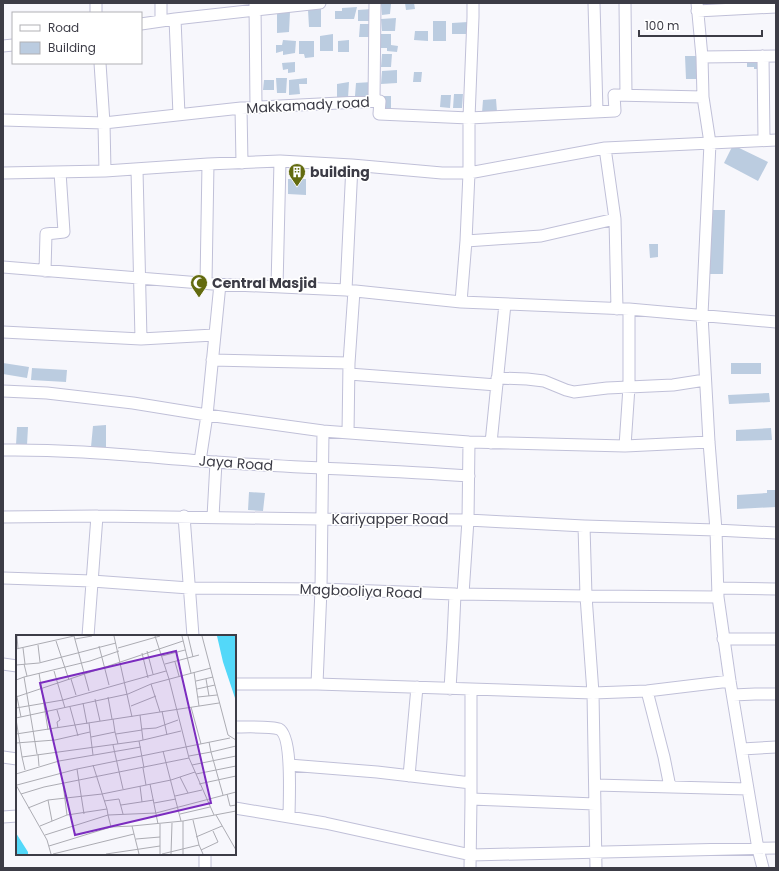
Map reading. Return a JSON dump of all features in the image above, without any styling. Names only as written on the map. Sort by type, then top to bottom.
[{"type":"street","points":[[161,3],[161,21]]},
{"type":"street","points":[[142,24],[255,6],[320,3]]},
{"type":"street","points":[[374,102],[375,3]]},
{"type":"street","points":[[461,302],[466,241],[469,172],[469,118],[473,3]]},
{"type":"street","points":[[594,3],[597,112]]},
{"type":"street","points":[[626,3],[626,96],[703,97]]},
{"type":"street","points":[[255,6],[256,107]]},
{"type":"street","points":[[763,868],[758,849],[723,639],[718,592],[716,530],[709,442],[702,316],[710,143],[703,97],[702,57],[697,7],[776,7]]},
{"type":"street","points":[[175,19],[179,115]]},
{"type":"street","points":[[763,56],[764,140]]},
{"type":"street","points":[[702,57],[776,56]]},
{"type":"street","points":[[100,64],[104,123],[105,171]]},
{"type":"street","name":"Makkamady road","points":[[3,120],[104,123],[241,108],[380,101],[379,114],[469,118],[615,111],[614,95],[626,96]]},
{"type":"street","points":[[241,108],[242,163]]},
{"type":"street","points":[[3,173],[137,170],[208,164],[280,161],[352,165],[442,173],[469,172],[605,148],[776,140]]},
{"type":"street","points":[[605,148],[615,219],[617,309]]},
{"type":"street","points":[[277,287],[280,161]]},
{"type":"street","points":[[206,283],[208,164]]},
{"type":"street","points":[[348,433],[352,165]]},
{"type":"street","points":[[137,170],[141,339]]},
{"type":"street","points":[[45,271],[46,234],[64,232],[60,172]]},
{"type":"street","points":[[466,241],[541,236],[615,219]]},
{"type":"street","points":[[3,267],[220,284],[350,290],[461,302],[629,309],[776,322]]},
{"type":"street","points":[[200,461],[207,415],[220,284]]},
{"type":"street","points":[[491,443],[505,304]]},
{"type":"street","points":[[625,446],[629,387],[629,309]]},
{"type":"street","points":[[3,332],[141,339],[214,335]]},
{"type":"street","points":[[212,360],[497,381],[527,379],[544,381],[574,392],[607,388],[673,385],[706,380]]},
{"type":"street","points":[[3,391],[47,393],[133,403],[323,431],[469,442],[625,446],[709,442]]},
{"type":"street","points":[[317,684],[321,589],[323,431]]},
{"type":"street","points":[[450,689],[453,639],[468,520],[469,442]]},
{"type":"street","name":"Jaya Road","points":[[3,450],[71,452],[322,469],[405,471],[469,476]]},
{"type":"street","points":[[212,517],[216,462]]},
{"type":"street","points":[[88,635],[97,516]]},
{"type":"street","points":[[184,516],[193,635]]},
{"type":"street","name":"Kariyapper Road","points":[[3,517],[184,516],[468,520],[776,533]]},
{"type":"street","points":[[584,526],[586,596],[593,693],[596,868]]},
{"type":"street","name":"Magbooliya Road","points":[[3,578],[92,581],[189,588],[321,589],[459,594],[586,596],[776,589]]},
{"type":"street","points":[[723,639],[776,639]]},
{"type":"street","points":[[3,664],[16,666]]},
{"type":"street","points":[[236,684],[317,684],[593,693],[647,691],[730,681]]},
{"type":"street","points":[[409,776],[417,687]]},
{"type":"street","points":[[470,868],[471,690]]},
{"type":"street","points":[[647,691],[670,787]]},
{"type":"street","points":[[733,695],[776,694]]},
{"type":"street","points":[[236,727],[277,728],[283,732],[286,738],[289,765],[289,817]]},
{"type":"street","points":[[742,749],[776,747]]},
{"type":"street","points":[[3,757],[16,759]]},
{"type":"street","points":[[289,765],[471,783]]},
{"type":"street","points":[[595,785],[748,789]]},
{"type":"street","points":[[471,799],[595,804]]},
{"type":"street","points":[[236,808],[325,822],[471,855],[776,848]]},
{"type":"street","points":[[3,817],[16,816]]},
{"type":"street","points":[[205,855],[205,868]]},
{"type":"building","points":[[405,3],[414,3],[415,9],[406,10]]},
{"type":"building","points":[[381,4],[391,4],[390,14],[382,15]]},
{"type":"building","points":[[357,7],[354,19],[335,19],[335,11],[342,11],[342,8]]},
{"type":"building","points":[[321,9],[321,27],[309,27],[308,10]]},
{"type":"building","points":[[372,9],[372,21],[358,21],[358,10]]},
{"type":"building","points":[[290,12],[289,32],[277,33],[277,13]]},
{"type":"building","points":[[396,18],[395,31],[382,31],[381,19]]},
{"type":"building","points":[[433,21],[446,21],[446,41],[433,41]]},
{"type":"building","points":[[468,22],[468,34],[452,34],[452,23]]},
{"type":"building","points":[[360,24],[371,24],[371,37],[359,37]]},
{"type":"building","points":[[415,31],[428,31],[428,41],[414,40]]},
{"type":"building","points":[[333,34],[333,51],[320,51],[320,36]]},
{"type":"building","points":[[379,34],[391,34],[391,45],[398,46],[397,52],[387,51],[387,48],[379,48]]},
{"type":"building","points":[[283,40],[296,41],[295,53],[283,55],[283,51],[276,53],[276,45],[282,45]]},
{"type":"building","points":[[349,40],[349,52],[338,52],[338,41]]},
{"type":"building","points":[[299,41],[314,41],[314,57],[305,58],[304,54],[299,54]]},
{"type":"building","points":[[382,54],[392,54],[391,67],[381,67]]},
{"type":"building","points":[[685,56],[700,56],[701,79],[686,79]]},
{"type":"building","points":[[762,59],[762,69],[747,67],[747,60]]},
{"type":"building","points":[[295,62],[295,72],[288,73],[288,69],[283,70],[282,63]]},
{"type":"building","points":[[397,70],[397,83],[381,84],[382,71]]},
{"type":"building","points":[[414,72],[422,72],[421,82],[413,82]]},
{"type":"building","points":[[276,78],[287,78],[286,93],[277,93]]},
{"type":"building","points":[[307,78],[307,84],[299,84],[300,94],[289,95],[289,80]]},
{"type":"building","points":[[264,80],[274,80],[274,90],[263,90]]},
{"type":"building","points":[[349,82],[348,98],[337,98],[337,84]]},
{"type":"building","points":[[372,82],[371,96],[355,96],[356,83]]},
{"type":"building","points":[[454,94],[463,94],[462,108],[453,108]]},
{"type":"building","points":[[441,95],[451,95],[450,108],[440,107]]},
{"type":"building","points":[[381,96],[391,96],[391,109],[382,109]]},
{"type":"building","points":[[496,99],[497,112],[482,113],[483,100]]},
{"type":"building","points":[[733,145],[768,162],[758,181],[724,163]]},
{"type":"building","name":"building","points":[[288,179],[306,179],[306,195],[288,194]]},
{"type":"building","points":[[711,210],[725,210],[723,274],[709,274]]},
{"type":"building","points":[[649,244],[658,244],[658,257],[650,258]]},
{"type":"building","points":[[3,363],[29,367],[27,378],[3,374]]},
{"type":"building","points":[[731,363],[761,363],[761,374],[731,374]]},
{"type":"building","points":[[32,368],[67,370],[66,382],[31,380]]},
{"type":"building","points":[[769,393],[770,402],[729,404],[728,395]]},
{"type":"building","points":[[106,425],[106,447],[91,447],[93,426]]},
{"type":"building","points":[[17,427],[28,427],[27,445],[16,445]]},
{"type":"building","points":[[771,428],[772,440],[736,441],[736,430]]},
{"type":"building","points":[[767,490],[776,490],[776,507],[737,509],[737,495],[767,493]]},
{"type":"building","points":[[249,492],[265,493],[263,511],[248,510]]},
{"type":"place","name":"building","points":[[297,187]]},
{"type":"place","name":"Central Masjid","points":[[199,298]]}]
